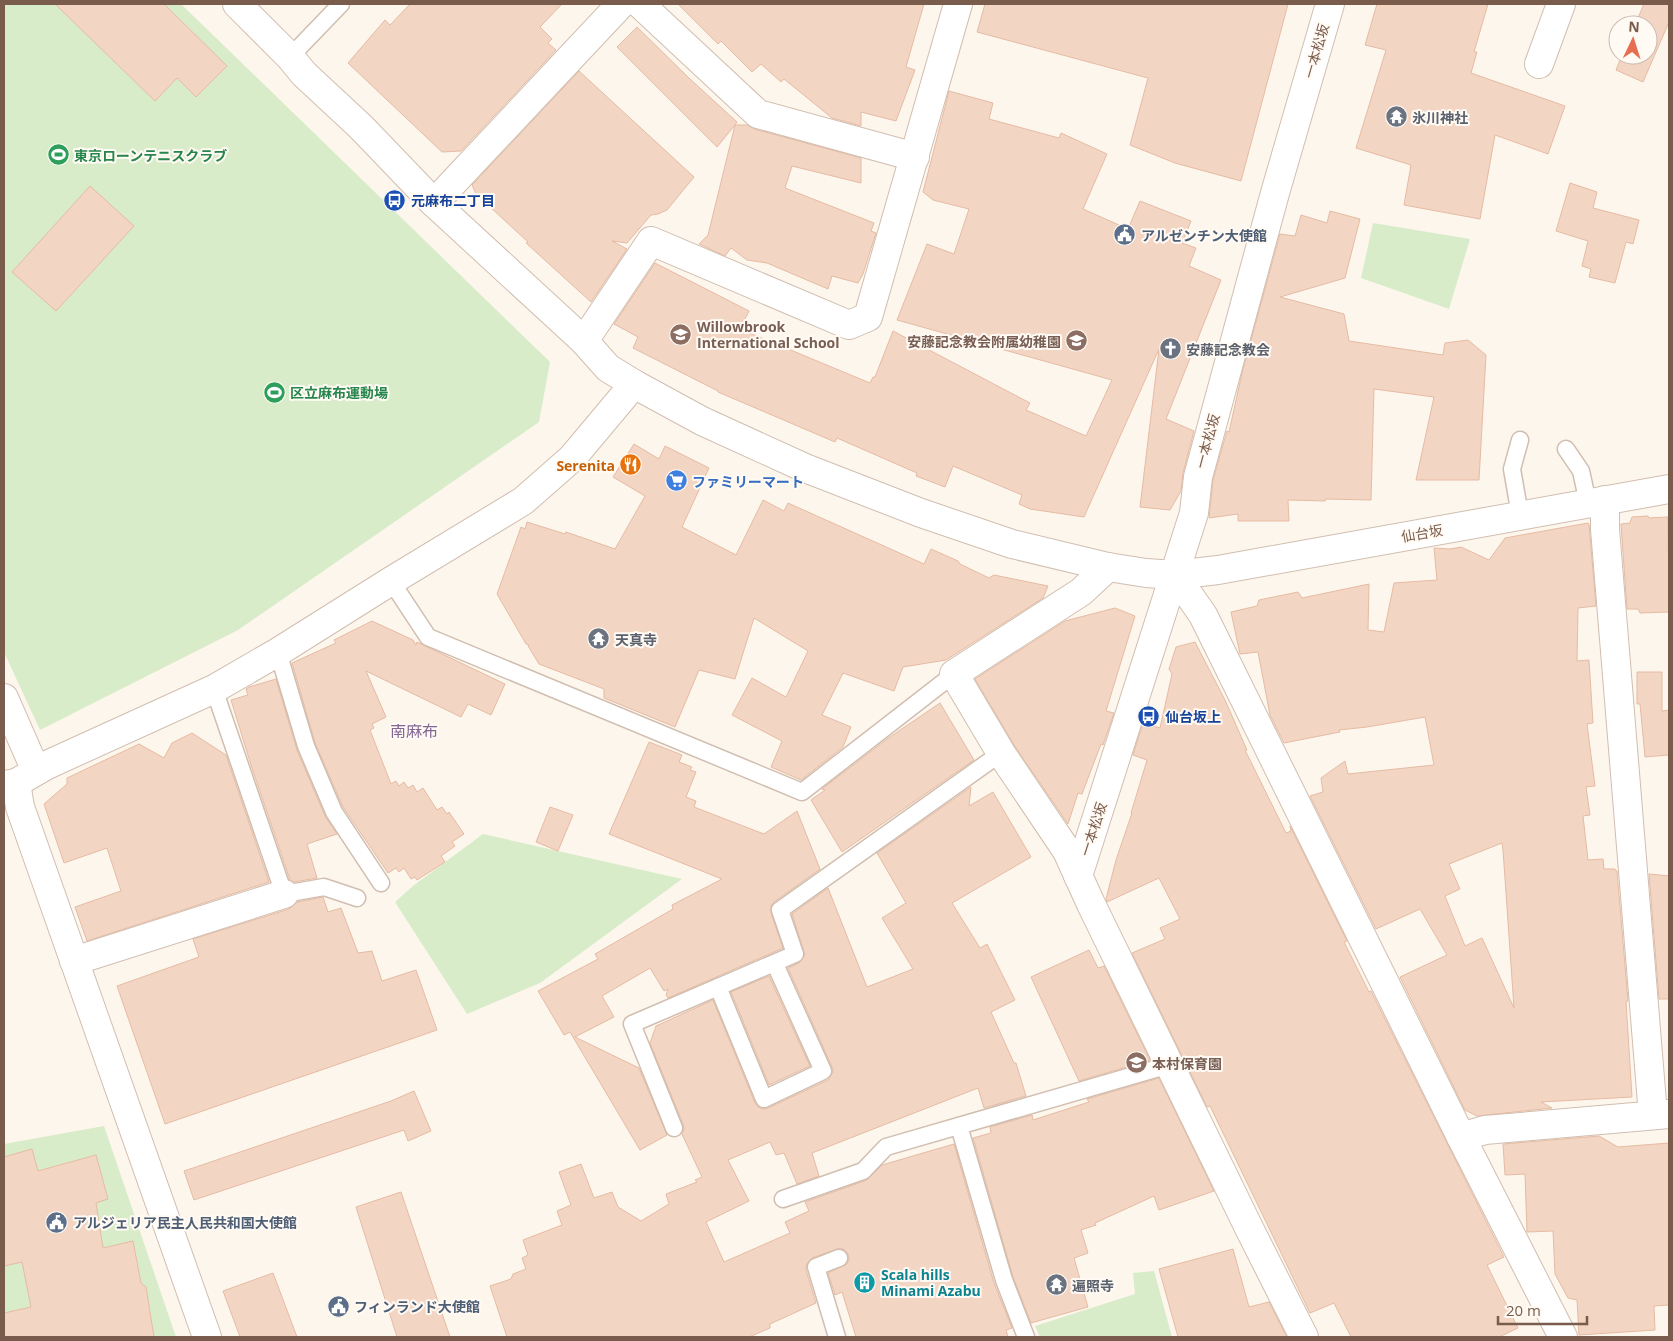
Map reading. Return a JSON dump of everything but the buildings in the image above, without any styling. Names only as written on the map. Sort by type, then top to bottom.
[{"type":"street","name":"仙台坂","points":[[236,4],[434,202],[584,341],[608,368],[702,421],[805,468],[921,513],[1012,544],[1108,567],[1146,574],[1175,575],[1218,570],[1669,489]]},
{"type":"street","points":[[434,202],[621,4]]},
{"type":"street","points":[[640,4],[758,114],[915,157]]},
{"type":"street","points":[[584,341],[651,241],[849,325],[868,317],[958,4]]},
{"type":"street","name":"一本松坂","points":[[1078,876],[1194,513],[1198,477],[1245,301],[1330,4]]},
{"type":"street","points":[[1539,64],[1561,4]]},
{"type":"street","points":[[19,780],[214,689],[278,652],[523,501],[572,458],[634,384]]},
{"type":"street","points":[[1461,1137],[1485,1130],[1661,1115],[1604,514],[1597,502]]},
{"type":"street","points":[[1108,567],[1081,592],[954,674],[1001,753],[1067,851],[1248,1228],[1304,1337]]},
{"type":"street","points":[[1175,575],[1202,615],[1461,1137],[1563,1337]]},
{"type":"street","points":[[4,698],[19,780],[20,806],[207,1337]]},
{"type":"street","points":[[74,961],[284,894]]},
{"type":"lane","points":[[290,56],[341,4]]},
{"type":"lane","points":[[1520,440],[1512,469],[1520,515]]},
{"type":"lane","points":[[1566,449],[1581,471],[1597,502]]},
{"type":"lane","points":[[391,581],[428,637],[802,792],[954,674]]},
{"type":"lane","points":[[278,652],[306,746],[334,812],[381,882]]},
{"type":"lane","points":[[214,689],[284,894],[324,887],[357,898]]},
{"type":"lane","points":[[674,1128],[632,1024],[795,954],[780,910],[1001,753]]},
{"type":"lane","points":[[718,987],[764,1099],[823,1070],[774,964]]},
{"type":"lane","points":[[783,1199],[863,1171],[886,1147],[1170,1065]]},
{"type":"lane","points":[[959,1126],[1004,1280],[1026,1337]]},
{"type":"lane","points":[[837,1337],[816,1267],[839,1258]]},
{"type":"green space","name":"区立麻布運動場","points":[[4,4],[181,4],[550,362],[539,422],[238,630],[40,730],[4,652]]},
{"type":"green space","points":[[1373,223],[1470,239],[1449,309],[1361,278]]},
{"type":"green space","points":[[483,834],[682,879],[540,983],[467,1014],[395,902],[413,886]]},
{"type":"green space","points":[[104,1126],[176,1337],[4,1337],[4,1144]]},
{"type":"green space","points":[[1154,1271],[1172,1337],[1040,1337],[1035,1326],[1135,1294],[1133,1273]]},
{"type":"place","name":"氷川神社","points":[[1396,117]]},
{"type":"place","name":"東京ローンテニスクラブ","points":[[58,155]]},
{"type":"place","name":"元麻布二丁目","points":[[395,200]]},
{"type":"place","name":"アルゼンチン大使館","points":[[1125,235]]},
{"type":"place","name":"Willowbrook International School","points":[[681,334]]},
{"type":"place","name":"安藤記念教会附属幼稚園","points":[[1077,341]]},
{"type":"place","name":"安藤記念教会","points":[[1170,349]]},
{"type":"place","name":"区立麻布運動場","points":[[274,392]]},
{"type":"place","name":"Serenita","points":[[631,465]]},
{"type":"place","name":"ファミリーマート","points":[[676,481]]},
{"type":"place","name":"天真寺","points":[[599,639]]},
{"type":"place","name":"仙台坂上","points":[[1149,716]]},
{"type":"place","name":"本村保育園","points":[[1136,1063]]},
{"type":"place","name":"アルジェリア民主人民共和国大使館","points":[[57,1222]]},
{"type":"place","name":"Scala hills Minami Azabu","points":[[865,1282]]},
{"type":"place","name":"遍照寺","points":[[1056,1285]]},
{"type":"place","name":"フィンランド大使館","points":[[338,1306]]},
{"type":"district","name":"南麻布","points":[[414,731]]}]
